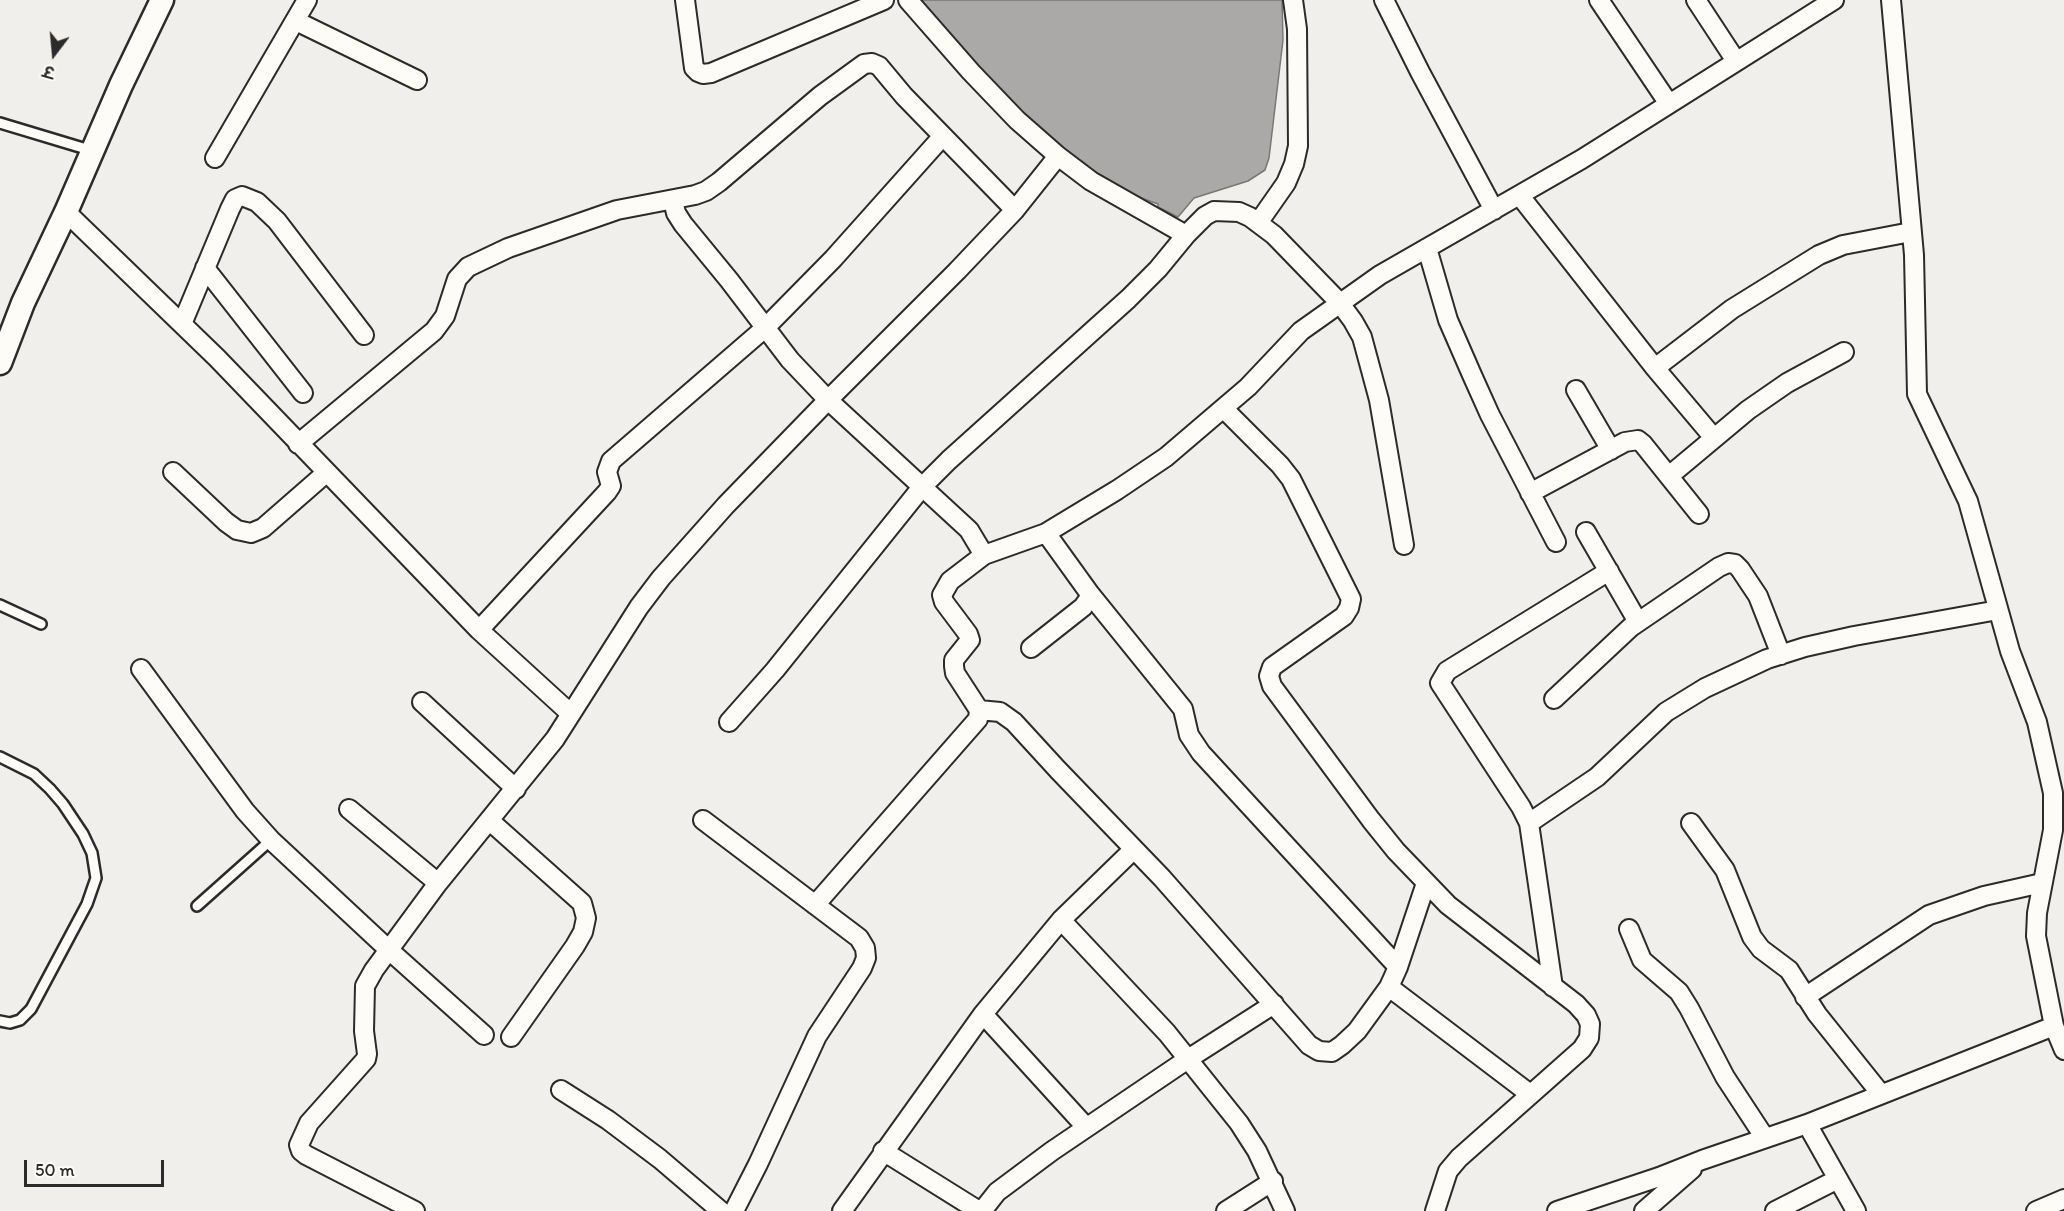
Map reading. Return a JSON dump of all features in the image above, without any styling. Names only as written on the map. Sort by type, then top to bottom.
[{"type":"street","points":[[0,363],[23,303],[162,0]]},
{"type":"street","points":[[215,158],[307,0]]},
{"type":"street","points":[[685,0],[694,68],[703,74],[711,73],[884,0]]},
{"type":"street","points":[[908,0],[943,42],[1017,120],[1058,156],[1091,181],[1186,235]]},
{"type":"street","points":[[1258,223],[1286,183],[1298,146],[1297,28],[1293,0]]},
{"type":"street","points":[[1384,0],[1494,210]]},
{"type":"street","points":[[1599,0],[1669,104]]},
{"type":"street","points":[[1696,0],[1736,61]]},
{"type":"street","points":[[815,905],[978,719],[979,710],[955,673],[954,660],[970,640],[969,634],[944,602],[942,595],[950,581],[984,555],[1046,533],[1166,457],[1224,409],[1301,331],[1380,275],[1520,196],[1669,104],[1736,61],[1805,7],[1834,0]]},
{"type":"street","points":[[1891,0],[1914,255],[1917,394],[1968,501],[2010,651],[2037,722],[2053,793],[2058,825],[2037,913],[2036,936],[2054,1026],[2064,1050]]},
{"type":"street","points":[[296,21],[417,80]]},
{"type":"street","points":[[298,444],[434,331],[445,316],[457,279],[468,267],[508,249],[617,210],[695,195],[719,183],[820,96],[864,64],[872,63],[879,66],[904,96],[1015,210]]},
{"type":"street","points":[[479,630],[607,492],[611,486],[607,472],[611,461],[765,328],[833,259],[942,136]]},
{"type":"street","points":[[415,1211],[382,1203],[306,1155],[301,1151],[299,1145],[309,1123],[366,1059],[365,986],[374,970],[438,884],[555,739],[639,607],[661,578],[726,505],[950,279],[1015,210],[1058,156]]},
{"type":"street","points":[[182,324],[235,199],[242,196],[257,202],[277,221],[364,334]]},
{"type":"street","points":[[1520,196],[1714,438]]},
{"type":"street","points":[[673,200],[682,224],[729,280],[790,360],[828,400],[969,530],[984,555]]},
{"type":"street","points":[[729,722],[775,670],[922,487],[1128,299],[1158,269],[1186,235],[1205,216],[1214,211],[1239,212],[1274,235],[1339,302],[1353,321],[1362,337],[1379,400],[1404,545]]},
{"type":"street","points":[[66,212],[182,324],[479,630],[571,714]]},
{"type":"street","points":[[1656,368],[1732,309],[1819,255],[1843,245],[1911,232]]},
{"type":"street","points":[[1427,248],[1448,320],[1490,415],[1556,542]]},
{"type":"street","points":[[205,268],[303,393]]},
{"type":"street","points":[[1669,476],[1748,410],[1788,383],[1844,352]]},
{"type":"street","points":[[1576,390],[1611,450]]},
{"type":"street","points":[[1224,409],[1291,479],[1351,599],[1344,616],[1272,667],[1269,676],[1272,686],[1371,820],[1426,883],[1465,920],[1586,1015],[1590,1024],[1589,1038],[1582,1049],[1459,1158],[1448,1171],[1435,1211]]},
{"type":"street","points":[[1530,493],[1625,442],[1638,440],[1699,514]]},
{"type":"street","points":[[173,472],[226,522],[237,530],[251,533],[263,528],[326,472]]},
{"type":"street","points":[[1586,532],[1638,622]]},
{"type":"street","points":[[1046,533],[1090,594],[1183,709],[1189,735],[1201,753],[1398,967]]},
{"type":"street","points":[[1554,699],[1638,622],[1728,563],[1735,564],[1758,596],[1782,655]]},
{"type":"street","points":[[1553,987],[1529,823],[1521,807],[1440,683],[1448,670],[1609,571]]},
{"type":"street","points":[[1031,648],[1083,607],[1090,594]]},
{"type":"street","points":[[1529,823],[1597,777],[1666,712],[1705,688],[1782,655],[1854,636],[1998,610]]},
{"type":"street","points":[[141,669],[245,811],[271,840],[484,1035]]},
{"type":"street","points":[[422,702],[516,789]]},
{"type":"street","points":[[979,710],[1000,712],[1014,722],[1162,878],[1309,1045],[1319,1051],[1332,1052],[1357,1031],[1389,987],[1426,883]]},
{"type":"street","points":[[349,809],[438,884]]},
{"type":"street","points":[[703,820],[859,938],[865,948],[866,958],[862,968],[817,1036],[734,1211]]},
{"type":"street","points":[[490,821],[582,903],[586,918],[583,932],[575,946],[511,1037]]},
{"type":"street","points":[[1691,823],[1725,870],[1752,937],[1761,949],[1789,970],[1816,1014],[1881,1094]]},
{"type":"street","points":[[842,1211],[982,1014],[1061,920],[1134,849]]},
{"type":"street","points":[[1805,997],[1929,915],[1984,896],[2043,883]]},
{"type":"street","points":[[1061,920],[1188,1059],[1239,1123],[1273,1181],[1285,1211]]},
{"type":"street","points":[[1629,929],[1642,960],[1679,992],[1725,1077],[1765,1138]]},
{"type":"street","points":[[1389,987],[1530,1094]]},
{"type":"street","points":[[883,1151],[981,1211],[1011,1180],[1086,1127],[1274,1004]]},
{"type":"street","points":[[982,1014],[1086,1127]]},
{"type":"street","points":[[1557,1211],[1807,1124],[2054,1026]]},
{"type":"street","points":[[561,1090],[608,1120],[660,1159],[721,1211]]},
{"type":"street","points":[[1807,1124],[1856,1211]]},
{"type":"street","points":[[1644,1211],[1702,1160]]},
{"type":"street","points":[[1775,1211],[1838,1179]]},
{"type":"street","points":[[1226,1211],[1273,1181]]},
{"type":"street","points":[[2036,1211],[2064,1199]]},
{"type":"lane","points":[[0,123],[93,151]]},
{"type":"lane","points":[[0,605],[41,624]]},
{"type":"lane","points":[[0,756],[34,774],[63,804],[83,834],[92,853],[96,878],[87,904],[31,1008],[20,1020],[10,1023],[0,1021]]},
{"type":"lane","points":[[197,906],[271,840]]},
{"type":"shaded area","points":[[919,0],[1282,0],[1283,40],[1269,158],[1265,170],[1248,181],[1194,198],[1178,217],[1158,207],[1158,204],[1130,194],[1099,177],[1051,141],[987,80]]}]
